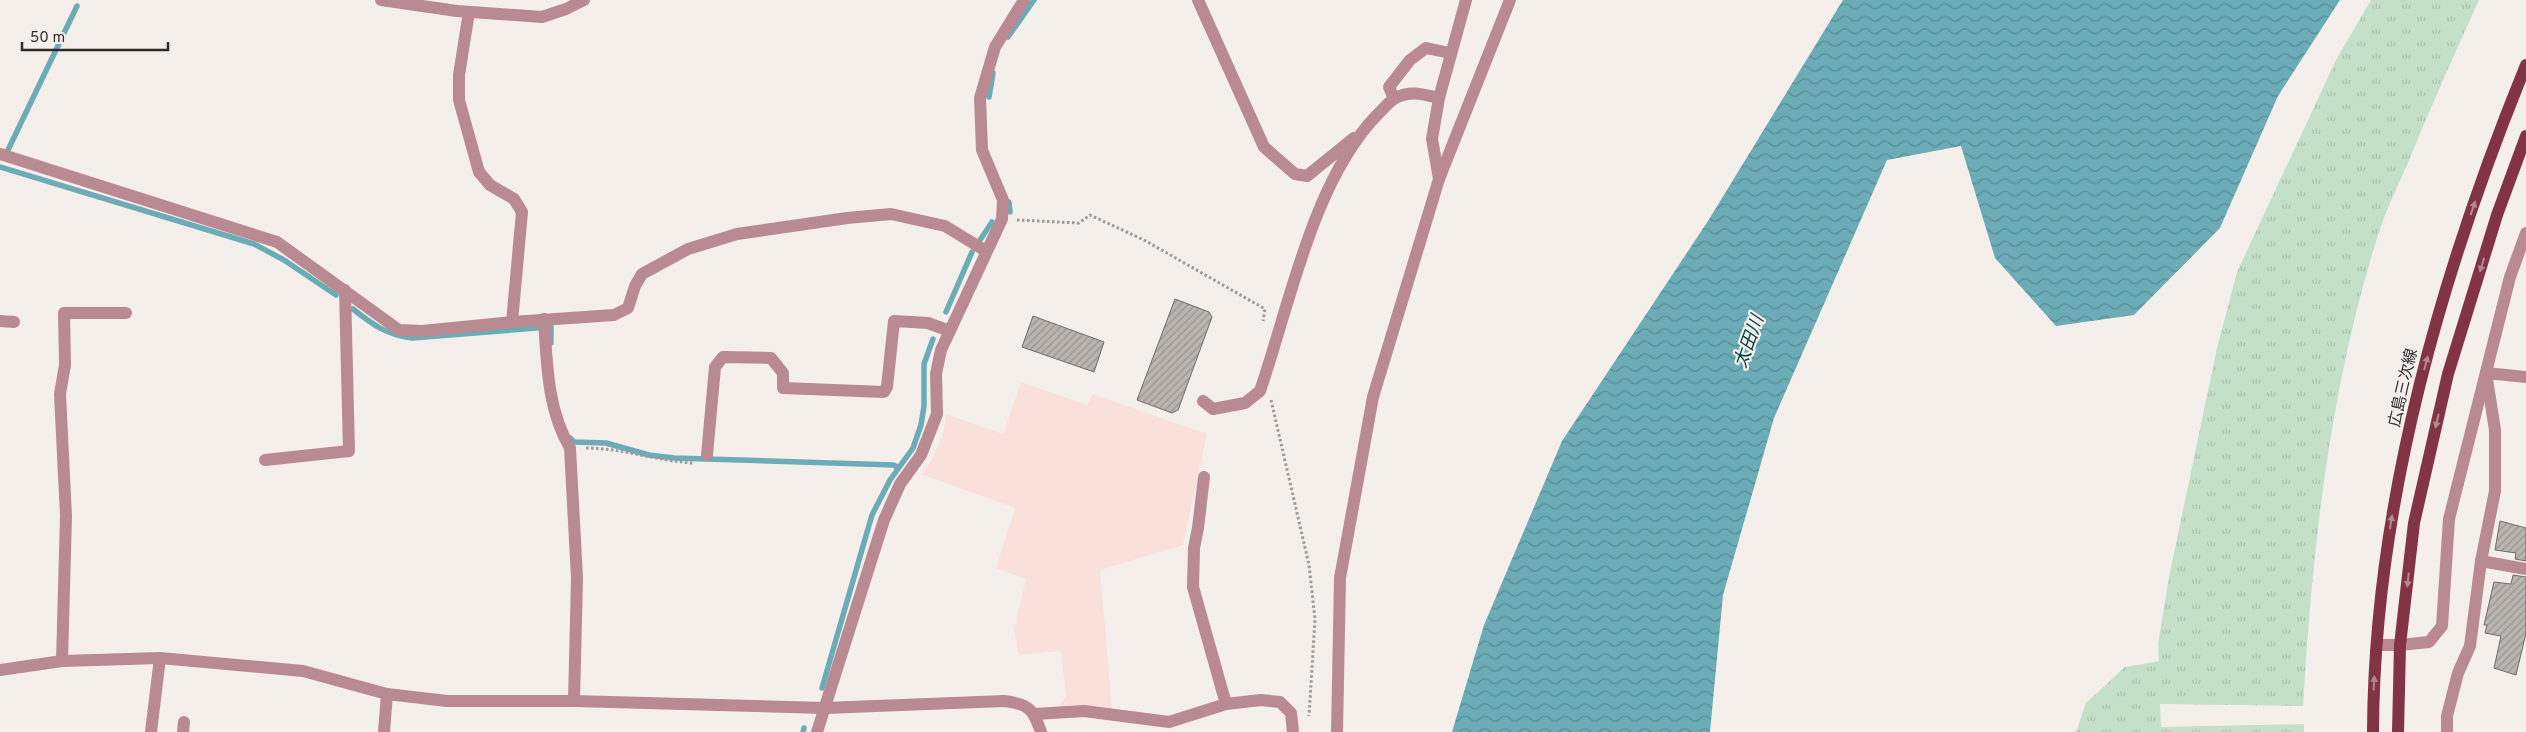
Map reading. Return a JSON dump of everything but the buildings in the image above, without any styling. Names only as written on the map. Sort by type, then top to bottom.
[{"type":"main road","name":"広島三次線","points":[[2373,732],[2373,684],[2391,519],[2425,368],[2447,286],[2473,208],[2526,65]]},
{"type":"main road","points":[[2398,732],[2400,645],[2414,523],[2448,374],[2497,215],[2526,136]]},
{"type":"street","points":[[381,0],[542,17],[566,9],[584,0]]},
{"type":"street","points":[[817,732],[884,520],[900,484],[921,455],[937,414],[936,374],[941,350],[1002,219],[1003,200],[982,150],[980,98],[995,46],[1024,0]]},
{"type":"street","points":[[1198,0],[1264,147],[1295,174],[1307,176],[1361,132],[1394,99],[1414,92],[1439,98]]},
{"type":"street","points":[[1439,179],[1432,139],[1439,98],[1450,53],[1466,0]]},
{"type":"street","points":[[1336,732],[1340,578],[1373,397],[1439,179],[1510,0]]},
{"type":"street","points":[[459,8],[459,100],[480,172],[490,185],[514,199],[522,212],[512,322]]},
{"type":"street","points":[[1394,99],[1389,87],[1410,60],[1426,48],[1450,53]]},
{"type":"street","points":[[1203,401],[1213,409],[1245,403],[1260,391],[1312,229],[1331,182],[1361,132]]},
{"type":"street","points":[[0,154],[277,242],[400,330],[422,331],[544,319],[614,315],[628,308],[635,286],[642,274],[688,249],[737,234],[847,218],[891,214],[945,226],[986,251]]},
{"type":"street","points":[[2377,645],[2429,642],[2442,626],[2449,519],[2510,277],[2526,234]]},
{"type":"street","points":[[265,460],[348,451],[344,290]]},
{"type":"street","points":[[62,661],[66,516],[60,394],[65,365],[64,313],[126,313]]},
{"type":"street","points":[[544,319],[548,384],[560,430],[570,448],[577,578],[574,700]]},
{"type":"street","points":[[0,321],[14,322]]},
{"type":"street","points":[[702,459],[715,367],[723,357],[771,358],[783,373],[782,388],[884,392],[887,387],[894,321],[928,323],[950,331]]},
{"type":"street","points":[[2486,373],[2526,377]]},
{"type":"street","points":[[2447,732],[2447,716],[2458,673],[2470,646],[2482,561],[2495,491],[2495,430],[2486,373]]},
{"type":"street","points":[[1204,478],[1194,548],[1193,587],[1226,704]]},
{"type":"street","points":[[2482,561],[2526,569]]},
{"type":"street","points":[[151,732],[160,658]]},
{"type":"street","points":[[0,670],[62,661],[160,658],[303,671],[387,694],[447,700],[574,700],[824,708],[1004,700],[1022,704],[1035,714],[1040,732]]},
{"type":"street","points":[[384,732],[387,694]]},
{"type":"street","points":[[1035,714],[1084,711],[1169,722],[1226,704],[1262,700],[1280,702],[1291,712],[1293,732]]},
{"type":"path","points":[[1002,219],[1079,223],[1090,215],[1144,240],[1265,309],[1262,328]]},
{"type":"path","points":[[1260,391],[1272,401],[1309,565],[1315,619],[1308,723]]},
{"type":"path","points":[[570,448],[606,448],[667,462],[702,459]]},
{"type":"shaded area","points":[[1021,382],[1087,405],[1093,394],[1207,434],[1183,545],[1100,570],[1112,710],[1058,708],[1066,696],[1061,651],[1019,655],[1014,630],[1026,579],[996,568],[1015,508],[921,474],[931,461],[943,435],[946,414],[1003,434]]},
{"type":"green space","points":[[2371,0],[2479,0],[2387,209],[2363,285],[2337,403],[2327,463],[2312,584],[2303,706],[2160,704],[2161,727],[2304,724],[2304,732],[2076,732],[2086,703],[2125,667],[2159,661],[2158,644],[2169,577],[2217,348],[2237,272],[2337,58]]},
{"type":"water","name":"太田川","points":[[1843,0],[2340,0],[2278,96],[2220,228],[2134,315],[2056,326],[1995,258],[1961,146],[1887,160],[1774,418],[1723,595],[1710,732],[1452,732],[1484,625],[1562,441],[1708,221]]},
{"type":"waterway","points":[[1008,37],[1034,0]]},
{"type":"waterway","points":[[8,150],[77,6]]},
{"type":"waterway","points":[[989,97],[993,73]]},
{"type":"waterway","points":[[0,167],[254,244],[284,260],[336,295]]},
{"type":"waterway","points":[[1009,202],[1010,212]]},
{"type":"waterway","points":[[980,240],[992,222]]},
{"type":"waterway","points":[[946,312],[972,252]]},
{"type":"waterway","points":[[353,309],[381,328],[403,337],[412,338],[537,328]]},
{"type":"waterway","points":[[551,327],[551,343]]},
{"type":"waterway","points":[[822,688],[872,515],[890,480],[913,448],[921,425],[924,406],[924,364],[933,339]]},
{"type":"waterway","points":[[570,438],[574,442],[606,443],[649,455],[674,458],[894,465],[898,468]]},
{"type":"waterway","points":[[803,732],[804,728]]}]
